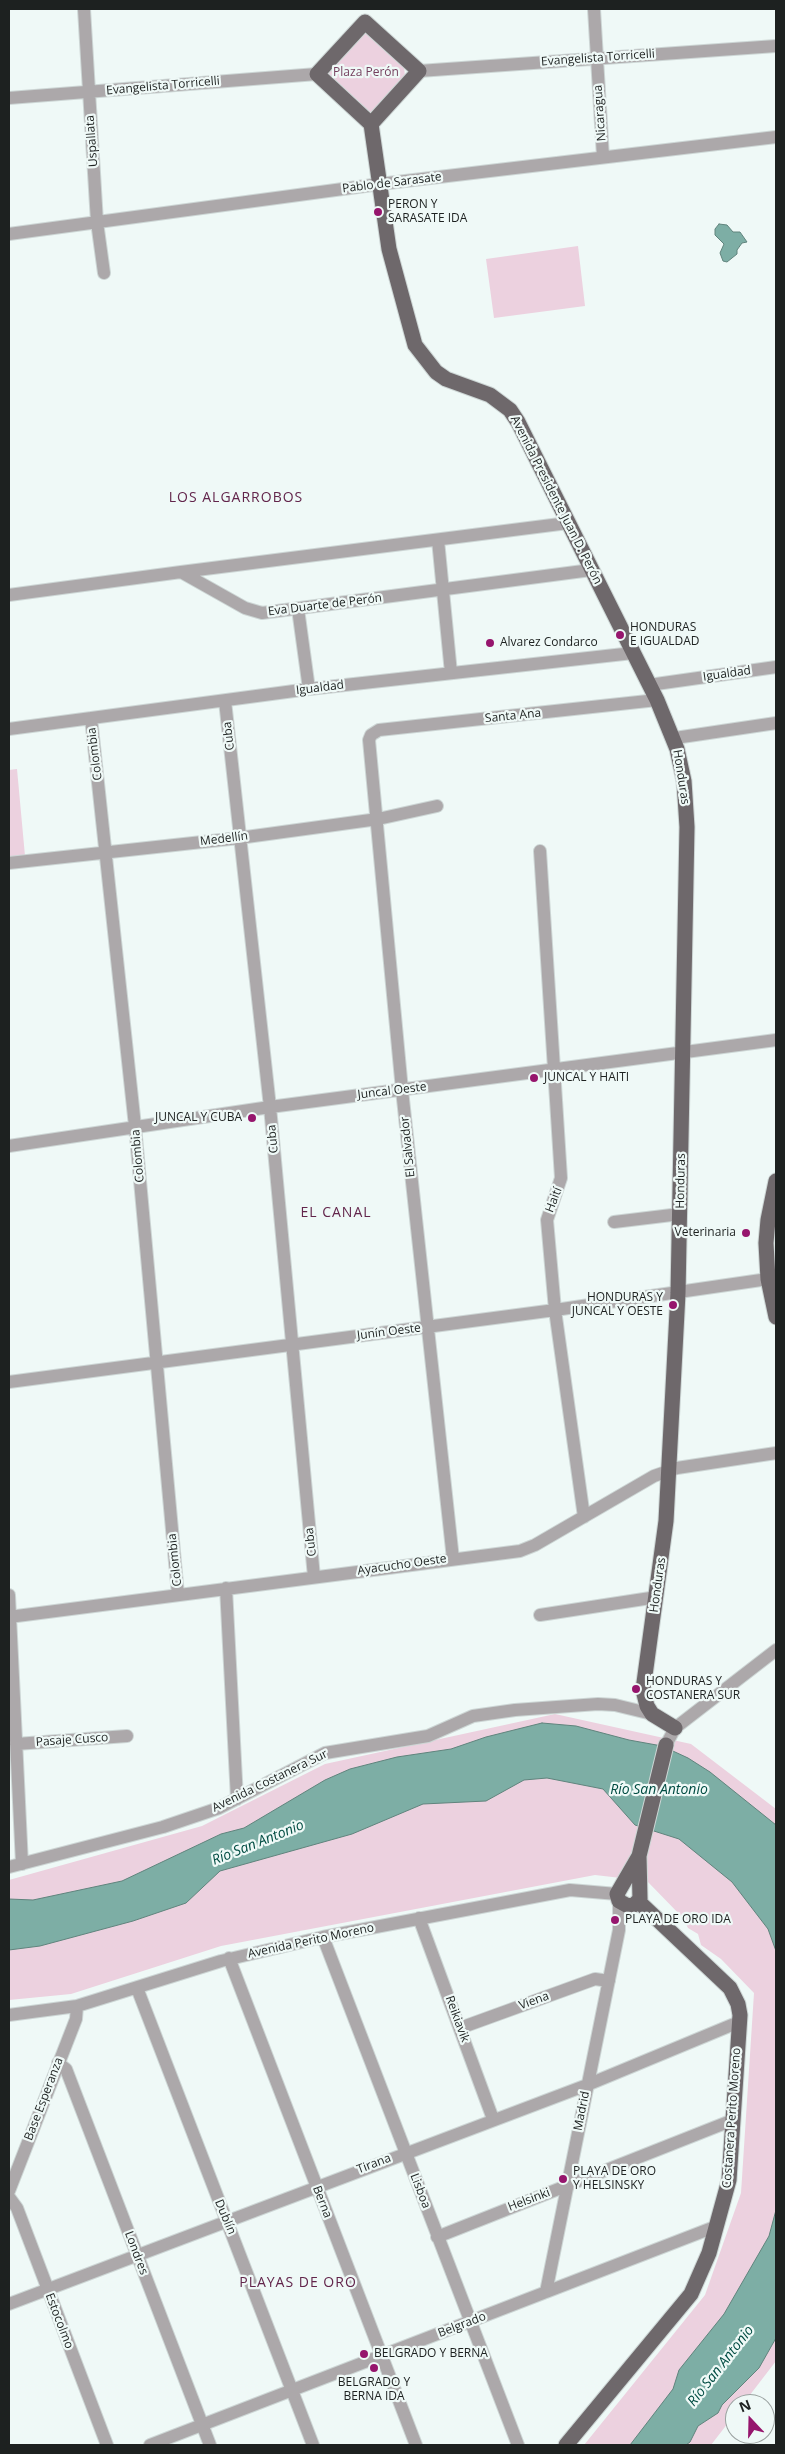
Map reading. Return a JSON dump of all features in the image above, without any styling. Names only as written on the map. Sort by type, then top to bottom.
[{"type":"main road","points":[[365,15],[419,71],[371,124],[317,74],[365,15]]},
{"type":"main road","name":"Avenida Presidente Juan D. Perón","points":[[371,124],[389,249],[415,345],[429,365],[446,379],[490,395],[510,410],[649,685]]},
{"type":"main road","name":"Honduras","points":[[649,685],[674,738],[684,781],[686,812],[678,1293],[666,1521],[643,1690],[647,1706],[652,1714]]},
{"type":"main road","points":[[776,1181],[766,1231],[768,1279],[776,1317]]},
{"type":"main road","points":[[652,1714],[675,1728]]},
{"type":"main road","points":[[619,1894],[628,1906],[637,1899],[640,1852],[666,1745]]},
{"type":"main road","points":[[619,1894],[640,1852]]},
{"type":"main road","points":[[619,1894],[630,1883],[637,1899]]},
{"type":"main road","name":"Costanera Perito Moreno","points":[[566,2445],[691,2294],[706,2261],[729,2180],[739,2022],[738,2004],[730,1988],[637,1899]]},
{"type":"street","name":"Uspallata","points":[[84,9],[97,222],[104,273]]},
{"type":"street","name":"Nicaragua","points":[[594,9],[603,157]]},
{"type":"street","name":"Evangelista Torricelli","points":[[419,71],[776,46]]},
{"type":"street","name":"Evangelista Torricelli","points":[[9,98],[317,74]]},
{"type":"street","name":"Pablo de Sarasate","points":[[9,234],[380,184],[776,136]]},
{"type":"street","points":[[9,595],[568,523]]},
{"type":"street","points":[[438,540],[451,674]]},
{"type":"street","name":"Eva Duarte de Perón","points":[[181,572],[252,611],[262,613],[298,610],[591,570]]},
{"type":"street","points":[[298,610],[309,689]]},
{"type":"street","name":"Igualdad","points":[[9,729],[309,689],[633,653]]},
{"type":"street","name":"Igualdad","points":[[649,685],[776,667]]},
{"type":"street","name":"Santa Ana","points":[[370,735],[379,730],[657,700]]},
{"type":"street","name":"Cuba","points":[[225,701],[270,1107],[314,1578]]},
{"type":"street","name":"Colombia","points":[[91,718],[135,1126],[155,1362],[178,1595]]},
{"type":"street","points":[[674,738],[776,723]]},
{"type":"street","name":"El Salvador","points":[[370,735],[368,746],[378,819],[402,1090],[453,1558]]},
{"type":"street","name":"Medellín","points":[[9,863],[240,838],[378,819],[437,806]]},
{"type":"street","name":"Haití","points":[[540,852],[561,1178],[547,1220],[555,1310],[584,1516]]},
{"type":"street","name":"Juncal Oeste","points":[[9,1146],[270,1107],[683,1054],[776,1040]]},
{"type":"street","points":[[614,1222],[680,1214]]},
{"type":"street","name":"Junín Oeste","points":[[9,1382],[555,1310],[768,1279]]},
{"type":"street","name":"Ayacucho Oeste","points":[[9,1617],[314,1578],[453,1558],[520,1551],[535,1545],[654,1476],[668,1471],[776,1453]]},
{"type":"street","points":[[226,1588],[237,1798]]},
{"type":"street","points":[[9,1595],[22,1864]]},
{"type":"street","points":[[540,1615],[657,1597]]},
{"type":"street","points":[[666,1745],[675,1728],[776,1650]]},
{"type":"street","name":"Avenida Costanera Sur","points":[[9,1867],[162,1827],[219,1808],[324,1753],[428,1736],[473,1716],[515,1710],[598,1704],[615,1705],[652,1714]]},
{"type":"street","name":"Pasaje Cusco","points":[[16,1744],[127,1736]]},
{"type":"street","name":"Avenida Perito Moreno","points":[[9,2015],[77,2006],[229,1958],[322,1937],[576,1890],[619,1894]]},
{"type":"street","name":"Madrid","points":[[546,2292],[619,1930],[619,1894]]},
{"type":"street","name":"Madrid","points":[[619,1930],[637,1899]]},
{"type":"street","name":"Reikiavik","points":[[419,1918],[493,2119]]},
{"type":"street","name":"Lisboa","points":[[322,1937],[518,2445]]},
{"type":"street","name":"Berna","points":[[229,1958],[416,2445]]},
{"type":"street","name":"Viena","points":[[460,2028],[595,1980],[609,1981]]},
{"type":"street","name":"Dublín","points":[[137,1988],[313,2445]]},
{"type":"street","name":"Base Esperanza","points":[[9,2191],[76,2019],[77,2006]]},
{"type":"street","name":"Tirana","points":[[9,2304],[405,2152],[587,2085],[739,2022]]},
{"type":"street","name":"Londres","points":[[58,2063],[66,2069],[210,2445]]},
{"type":"street","name":"Helsinki","points":[[437,2236],[733,2120]]},
{"type":"street","name":"Estocolmo","points":[[9,2197],[17,2208],[107,2445]]},
{"type":"street","name":"Belgrado","points":[[150,2445],[717,2226]]},
{"type":"green space","name":"Plaza Perón","points":[[369,33],[404,67],[405,76],[374,114],[368,115],[328,78],[327,70],[359,35]]},
{"type":"green space","points":[[578,246],[585,306],[494,318],[486,259]]},
{"type":"green space","points":[[17,769],[25,856],[9,857],[9,770]]},
{"type":"green space","points":[[555,1714],[691,1744],[776,1809],[776,2361],[751,2394],[725,2394],[725,2427],[711,2445],[584,2445],[705,2295],[741,2193],[754,1993],[721,1959],[701,1945],[698,1934],[688,1928],[683,1918],[647,1881],[595,1875],[221,1946],[71,1994],[9,2000],[9,1880],[202,1826],[325,1764]]},
{"type":"water","points":[[719,224],[727,225],[733,232],[740,232],[747,242],[742,243],[737,250],[737,254],[727,262],[723,261],[720,253],[724,244],[715,235],[715,229]]},
{"type":"water","name":"Río San Antonio","points":[[542,1723],[576,1726],[629,1740],[662,1746],[688,1758],[710,1772],[776,1825],[776,1951],[768,1929],[732,1882],[679,1839],[635,1825],[603,1789],[547,1778],[524,1780],[486,1801],[423,1804],[352,1834],[220,1871],[186,1903],[133,1921],[40,1946],[9,1950],[9,1899],[33,1900],[122,1881],[221,1834],[244,1828],[325,1780],[350,1769],[397,1757],[451,1749],[486,1737]]},
{"type":"water","name":"Río San Antonio","points":[[776,2210],[776,2338],[759,2368],[733,2394],[725,2394],[725,2402],[718,2413],[698,2426],[690,2442],[686,2445],[630,2445],[673,2389],[679,2370],[724,2314],[769,2236]]},
{"type":"place","name":"PERON Y SARASATE IDA","points":[[378,212]]},
{"type":"place","name":"HONDURAS E IGUALDAD","points":[[620,635]]},
{"type":"place","name":"Alvarez Condarco","points":[[490,643]]},
{"type":"place","name":"JUNCAL Y HAITI","points":[[534,1078]]},
{"type":"place","name":"JUNCAL Y CUBA","points":[[252,1118]]},
{"type":"place","name":"Veterinaria","points":[[746,1233]]},
{"type":"place","name":"HONDURAS Y JUNCAL Y OESTE","points":[[673,1305]]},
{"type":"place","name":"HONDURAS Y COSTANERA SUR","points":[[636,1689]]},
{"type":"place","name":"PLAYA DE ORO IDA","points":[[615,1920]]},
{"type":"place","name":"PLAYA DE ORO Y HELSINSKY","points":[[563,2179]]},
{"type":"place","name":"BELGRADO Y BERNA","points":[[364,2354]]},
{"type":"place","name":"BELGRADO Y BERNA IDA","points":[[374,2368]]},
{"type":"district","name":"LOS ALGARROBOS","points":[[236,498]]},
{"type":"district","name":"EL CANAL","points":[[336,1213]]},
{"type":"district","name":"PLAYAS DE ORO","points":[[298,2283]]}]
